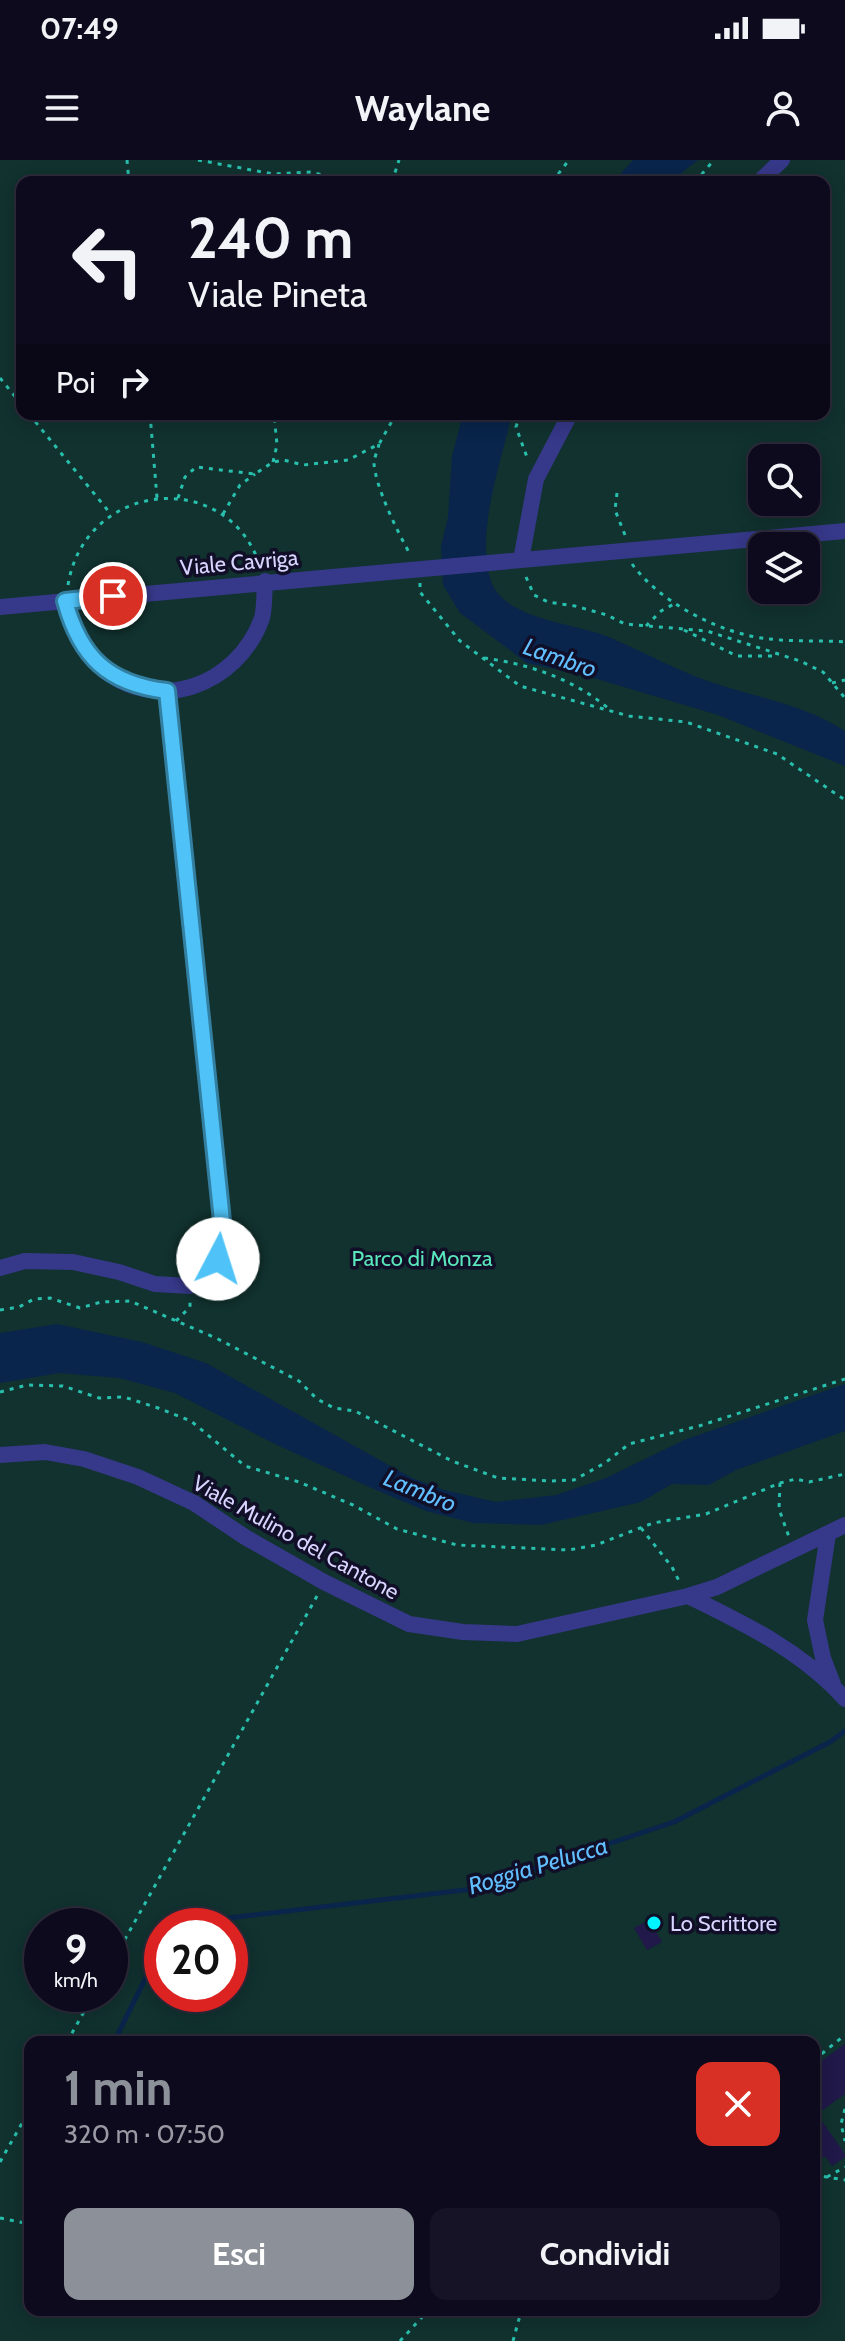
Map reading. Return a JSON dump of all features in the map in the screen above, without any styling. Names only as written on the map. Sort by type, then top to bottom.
[{"type":"lane","points":[[765,176],[782,160]]},
{"type":"lane","points":[[567,420],[536,479],[521,560],[845,531]]},
{"type":"lane","name":"Viale Cavriga","points":[[0,607],[521,560]]},
{"type":"lane","points":[[65,601],[71,624],[82,646],[99,665],[119,680],[142,688],[167,691],[209,680],[228,669],[250,645],[263,614],[265,581]]},
{"type":"lane","points":[[0,1268],[25,1261],[73,1262],[155,1284],[190,1286],[218,1259],[222,1221],[167,691]]},
{"type":"lane","name":"Viale Mulino del Cantone","points":[[0,1455],[45,1452],[138,1477],[194,1503],[245,1537],[324,1582],[409,1624],[463,1632],[517,1634],[688,1596],[717,1587],[845,1525]]},
{"type":"lane","points":[[828,1534],[815,1620],[833,1686]]},
{"type":"lane","points":[[688,1596],[772,1639],[802,1659],[845,1699]]},
{"type":"path","points":[[198,160],[273,174],[311,172],[327,176]]},
{"type":"path","points":[[557,176],[569,160]]},
{"type":"path","points":[[700,176],[714,160]]},
{"type":"path","points":[[0,378],[16,398]]},
{"type":"path","points":[[34,420],[110,514]]},
{"type":"path","points":[[150,420],[157,498]]},
{"type":"path","points":[[273,462],[277,445],[275,420]]},
{"type":"path","points":[[393,420],[379,444],[374,463],[380,484],[392,518],[427,567],[420,592],[460,641],[520,686],[629,716],[686,722],[777,754],[845,800]]},
{"type":"path","points":[[518,420],[516,427],[536,479]]},
{"type":"path","points":[[223,516],[240,485],[273,462],[284,460],[303,465],[335,463],[365,454],[379,444]]},
{"type":"path","points":[[178,499],[185,477],[196,467],[255,474]]},
{"type":"path","points":[[617,493],[615,510],[627,549],[643,580],[674,604],[722,627],[768,639],[845,642]]},
{"type":"path","points":[[65,601],[70,572],[96,525],[131,504],[157,498],[178,499],[223,516],[240,530],[255,551],[265,581]]},
{"type":"path","points":[[521,560],[534,595],[548,602],[607,615],[625,624],[707,631],[800,661],[823,672],[845,698]]},
{"type":"path","points":[[646,626],[661,611],[674,604]]},
{"type":"path","points":[[681,629],[737,656],[778,655]]},
{"type":"path","points":[[482,658],[510,662],[566,681],[589,692],[611,711]]},
{"type":"path","points":[[832,683],[845,680]]},
{"type":"path","points":[[176,1321],[190,1307],[190,1286]]},
{"type":"path","points":[[0,1310],[19,1307],[34,1299],[50,1298],[80,1308],[101,1302],[130,1301],[216,1338],[299,1381],[317,1399],[334,1408],[355,1411],[452,1461],[498,1478],[574,1480],[605,1463],[629,1444],[699,1426],[845,1379]]},
{"type":"path","points":[[0,1392],[27,1385],[63,1386],[99,1398],[124,1397],[158,1408],[191,1421],[245,1466],[299,1482],[353,1505],[397,1529],[457,1545],[569,1550],[596,1545],[665,1520],[706,1514],[780,1483],[796,1479],[809,1482],[845,1474]]},
{"type":"path","points":[[780,1483],[779,1509],[796,1550]]},
{"type":"path","points":[[641,1528],[672,1567],[688,1596]]},
{"type":"path","points":[[128,1934],[324,1582]]},
{"type":"path","points":[[70,2036],[84,2012]]},
{"type":"path","points":[[820,2055],[845,2035]]},
{"type":"path","points":[[845,2109],[841,2124],[845,2141]]},
{"type":"path","points":[[0,2162],[24,2120]]},
{"type":"path","points":[[827,2177],[845,2167]]},
{"type":"path","points":[[820,2176],[845,2180]]},
{"type":"path","points":[[0,2218],[24,2223]]},
{"type":"path","points":[[400,2341],[423,2316]]},
{"type":"path","points":[[513,2341],[522,2316]]},
{"type":"green space","name":"Parco di Monza","points":[[0,160],[845,160],[845,2341],[0,2341]]},
{"type":"water","points":[[633,160],[698,160],[678,176],[618,176]]},
{"type":"water","name":"Lambro","points":[[461,420],[510,420],[491,498],[486,542],[491,581],[498,594],[510,604],[542,618],[609,637],[691,675],[800,709],[830,722],[845,731],[845,766],[718,715],[587,676],[527,663],[460,613],[443,585],[441,546],[448,517],[452,456]]},
{"type":"water","name":"Lambro","points":[[57,1324],[142,1342],[206,1363],[412,1478],[444,1490],[496,1502],[556,1495],[606,1478],[684,1440],[845,1384],[845,1431],[736,1470],[709,1485],[672,1484],[641,1502],[541,1525],[473,1523],[426,1511],[367,1486],[175,1393],[119,1378],[60,1373],[0,1383],[0,1333]]},
{"type":"building","points":[[649,1920],[662,1942],[647,1950],[634,1928]]},
{"type":"building","points":[[845,2044],[845,2094],[820,2112],[820,2062]]},
{"type":"building","points":[[820,2118],[845,2154],[832,2166],[825,2156],[820,2159]]},
{"type":"waterway","name":"Roggia Pelucca","points":[[248,1916],[473,1889],[674,1822],[830,1742],[845,1731]]},
{"type":"waterway","name":"Roggia Pelucca","points":[[117,2036],[144,1981]]},
{"type":"place","name":"Lo Scrittore","points":[[654,1923]]},
{"type":"route","points":[[113,596],[65,601],[71,624],[82,646],[99,665],[119,680],[142,688],[167,691],[222,1221],[218,1259]]}]
